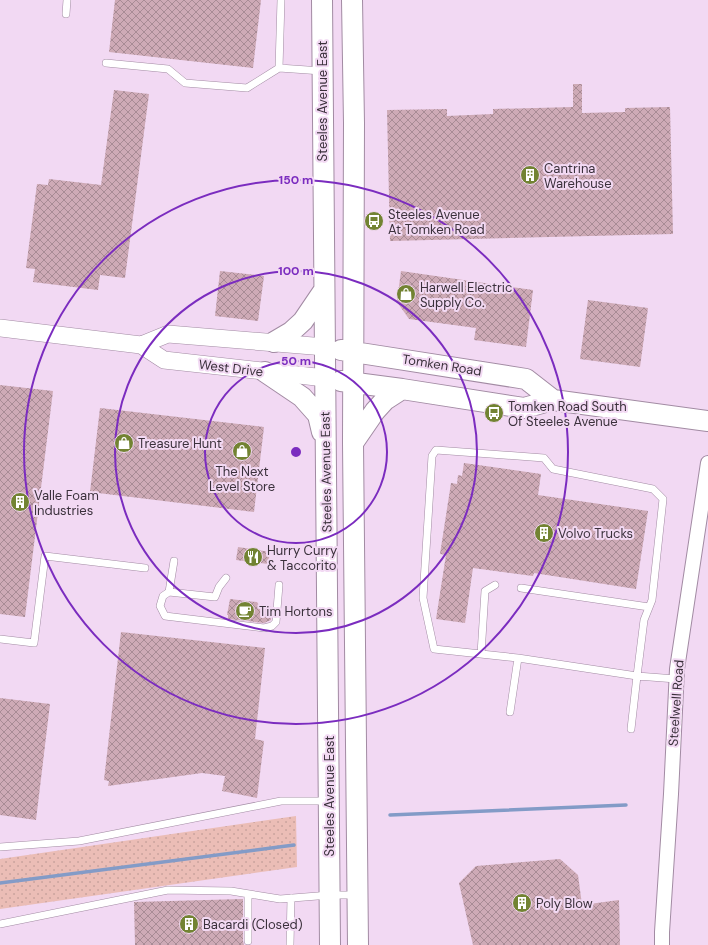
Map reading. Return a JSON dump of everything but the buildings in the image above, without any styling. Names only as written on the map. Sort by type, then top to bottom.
[{"type":"main road","name":"Steeles Avenue East","points":[[322,0],[330,800],[330,945]]},
{"type":"main road","name":"Steeles Avenue East","points":[[352,0],[354,123],[353,442],[358,945]]},
{"type":"main road","points":[[274,342],[291,332],[303,321],[324,290]]},
{"type":"main road","name":"Tomken Road","points":[[325,347],[526,379],[553,400]]},
{"type":"main road","points":[[265,372],[302,397],[318,415],[326,443]]},
{"type":"main road","points":[[325,378],[353,384],[402,389],[524,408],[553,400],[708,421]]},
{"type":"main road","points":[[353,442],[375,411],[385,400],[402,389]]},
{"type":"street","name":"West Drive","points":[[0,328],[141,345],[164,360],[325,378]]},
{"type":"street","name":"West Drive","points":[[141,345],[168,334],[325,347]]},
{"type":"street","name":"Steelwell Road","points":[[662,945],[676,670],[708,463]]},
{"type":"lane","points":[[66,14],[67,0]]},
{"type":"lane","points":[[279,68],[281,0]]},
{"type":"lane","points":[[106,62],[168,69],[185,84],[247,88],[279,68],[322,71]]},
{"type":"lane","points":[[631,730],[637,676],[644,620],[652,600],[664,499],[653,490],[553,469],[544,458],[436,450],[432,456],[423,598],[434,650],[518,658],[637,676],[676,679]]},
{"type":"lane","points":[[0,639],[34,643],[45,556],[146,568]]},
{"type":"lane","points":[[169,592],[174,561]]},
{"type":"lane","points":[[226,578],[219,587],[215,596],[169,592],[163,596],[160,606],[165,616],[264,628],[272,626],[276,622],[279,585]]},
{"type":"lane","points":[[481,654],[485,591],[496,585]]},
{"type":"lane","points":[[521,588],[649,607]]},
{"type":"lane","points":[[510,712],[518,658]]},
{"type":"lane","points":[[0,847],[78,841],[281,801],[330,800]]},
{"type":"lane","points":[[0,924],[168,890],[231,891],[280,899],[330,895],[358,895]]},
{"type":"lane","points":[[248,894],[248,942]]},
{"type":"lane","points":[[290,945],[291,898]]},
{"type":"shaded area","points":[[296,816],[297,867],[0,909],[0,859]]},
{"type":"waterway","points":[[390,815],[626,805]]},
{"type":"waterway","points":[[0,883],[294,845]]},
{"type":"place","name":"Cantrina Warehouse","points":[[530,175]]},
{"type":"place","name":"Steeles Avenue At Tomken Road","points":[[374,221]]},
{"type":"place","name":"Harwell Electric Supply Co.","points":[[406,294]]},
{"type":"place","name":"Tomken Road South Of Steeles Avenue","points":[[494,413]]},
{"type":"place","name":"Treasure Hunt","points":[[124,443]]},
{"type":"place","name":"The Next Level Store","points":[[242,451]]},
{"type":"place","name":"Valle Foam Industries","points":[[20,502]]},
{"type":"place","name":"Volvo Trucks","points":[[544,533]]},
{"type":"place","name":"Hurry Curry & Taccorito","points":[[253,557]]},
{"type":"place","name":"Tim Hortons","points":[[245,611]]},
{"type":"place","name":"Poly Blow","points":[[522,903]]},
{"type":"place","name":"Bacardi (Closed)","points":[[189,924]]}]
